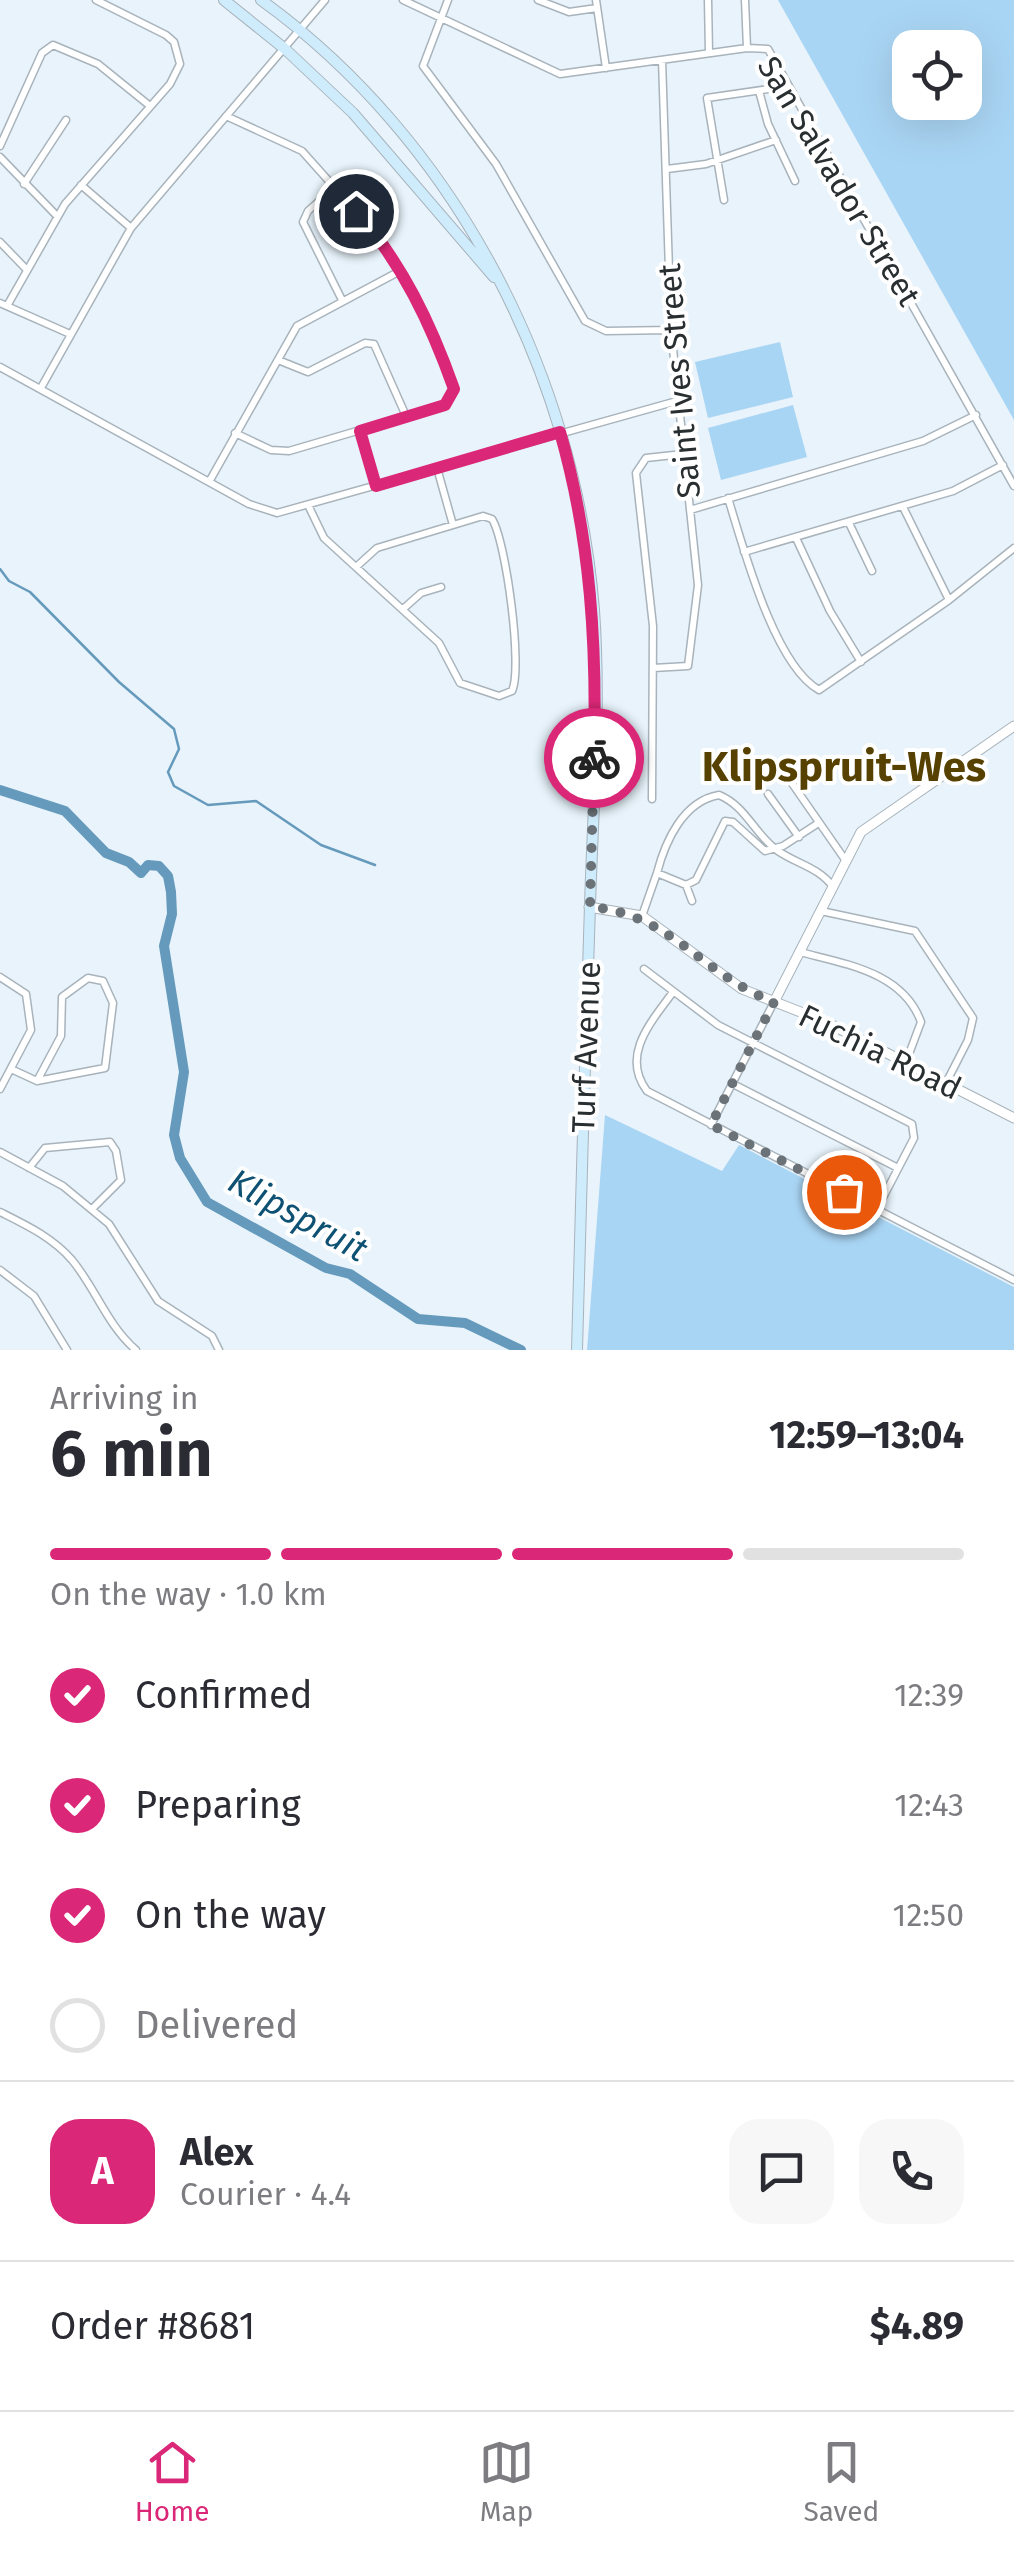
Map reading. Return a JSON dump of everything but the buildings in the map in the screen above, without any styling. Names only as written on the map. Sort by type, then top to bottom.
[{"type":"main road","name":"Turf Avenue","points":[[224,0],[285,48],[364,124],[498,281]]},
{"type":"main road","name":"Turf Avenue","points":[[260,0],[300,30],[368,95],[425,163],[478,241],[540,370],[583,524],[595,629],[577,1350]]},
{"type":"street","points":[[70,334],[4,304],[57,216],[176,74],[179,54],[174,42],[147,23],[96,0]]},
{"type":"street","points":[[42,386],[132,228],[325,0]]},
{"type":"street","name":"San Salvador Street","points":[[403,0],[555,72],[747,48],[768,49],[1014,486]]},
{"type":"street","points":[[448,0],[423,66],[496,164],[545,244],[582,318],[599,330],[671,330]]},
{"type":"street","points":[[538,0],[564,12],[596,4],[606,68]]},
{"type":"street","points":[[708,0],[709,53]]},
{"type":"street","points":[[745,0],[747,48]]},
{"type":"street","points":[[0,146],[42,53],[53,45],[98,64],[150,106]]},
{"type":"street","name":"Saint Ives Street","points":[[653,668],[685,668],[690,662],[698,586],[671,330],[662,60]]},
{"type":"street","points":[[724,200],[708,98],[789,86]]},
{"type":"street","points":[[760,90],[776,140],[795,181]]},
{"type":"street","points":[[226,116],[296,146],[377,235],[430,328],[454,389],[445,405],[280,452],[235,433]]},
{"type":"street","points":[[24,184],[66,120]]},
{"type":"street","points":[[667,169],[716,160],[776,140]]},
{"type":"street","points":[[0,158],[57,216]]},
{"type":"street","points":[[81,184],[132,228]]},
{"type":"street","points":[[335,187],[308,211],[303,222],[342,300]]},
{"type":"street","points":[[0,242],[27,270]]},
{"type":"street","points":[[209,482],[297,326],[400,271]]},
{"type":"street","points":[[278,360],[308,372],[365,343],[374,344],[406,416]]},
{"type":"street","points":[[0,367],[42,386],[209,482],[267,511],[286,513],[676,402]]},
{"type":"street","points":[[690,510],[923,441],[976,415]]},
{"type":"street","points":[[360,431],[376,486]]},
{"type":"street","points":[[652,800],[653,626],[636,473],[646,458],[683,454]]},
{"type":"street","points":[[744,552],[954,491],[1002,465]]},
{"type":"street","points":[[437,468],[452,525]]},
{"type":"street","points":[[728,498],[755,590],[808,683],[820,690],[949,600],[1014,548]]},
{"type":"street","points":[[309,507],[319,532],[356,567],[440,643],[462,684],[504,697],[512,691],[516,668],[497,528],[483,516],[376,548],[356,567]]},
{"type":"street","points":[[903,507],[949,600]]},
{"type":"street","points":[[849,522],[872,570]]},
{"type":"street","points":[[796,538],[830,611],[861,662]]},
{"type":"street","points":[[403,609],[420,593],[440,587]]},
{"type":"street","points":[[711,1125],[846,860],[870,824],[1014,726]]},
{"type":"street","points":[[789,779],[846,860]]},
{"type":"street","points":[[768,794],[799,837]]},
{"type":"street","points":[[642,916],[676,824],[712,795],[735,803],[774,849],[826,876],[833,887]]},
{"type":"street","points":[[686,885],[696,880],[720,826],[728,820],[761,849],[774,849],[817,824]]},
{"type":"street","points":[[657,873],[686,885],[692,900]]},
{"type":"street","name":"Fuchia Road","points":[[590,907],[642,916],[736,986],[1013,1113]]},
{"type":"street","points":[[821,912],[901,925],[924,939],[972,1018],[971,1034],[946,1083]]},
{"type":"street","points":[[800,952],[886,978],[920,1018],[920,1032],[906,1062]]},
{"type":"street","points":[[644,969],[718,1026],[910,1122],[914,1135],[877,1209]]},
{"type":"street","points":[[0,978],[23,991],[32,1017],[31,1030],[0,1089]]},
{"type":"street","points":[[11,1070],[37,1081],[105,1068],[113,1004],[103,981],[88,978],[62,997],[61,1036],[37,1081]]},
{"type":"street","points":[[673,992],[638,1042],[639,1078],[650,1093],[1014,1280]]},
{"type":"street","points":[[732,1084],[898,1168]]},
{"type":"street","points":[[29,1168],[46,1148],[110,1142],[116,1151],[121,1180],[92,1209]]},
{"type":"street","points":[[0,1152],[62,1186],[92,1209],[114,1229],[158,1301],[212,1336],[219,1350]]},
{"type":"street","points":[[0,1212],[39,1232],[68,1256],[112,1326],[136,1350]]},
{"type":"street","points":[[0,1270],[34,1296],[67,1350]]},
{"type":"shaded area","points":[[778,0],[1014,0],[1014,420]]},
{"type":"shaded area","points":[[780,342],[793,397],[708,418],[695,362]]},
{"type":"shaded area","points":[[793,405],[807,457],[721,480],[708,428]]},
{"type":"shaded area","points":[[605,1115],[722,1171],[739,1145],[1014,1287],[1014,1350],[587,1350]]},
{"type":"waterway","points":[[0,569],[9,581],[30,592],[119,682],[174,729],[179,749],[168,772],[174,786],[208,805],[256,801],[321,845],[375,865]]},
{"type":"waterway","name":"Klipspruit","points":[[0,790],[65,811],[106,853],[129,862],[141,873],[148,865],[159,866],[168,876],[172,914],[164,946],[184,1072],[174,1135],[180,1158],[207,1202],[326,1268],[350,1274],[418,1319],[465,1323],[521,1350]]},
{"type":"way so far","points":[[594,758],[590,907],[642,916],[736,986],[774,1002],[711,1125],[844,1192]]},
{"type":"district","name":"Klipspruit-Wes","points":[[844,766]]},
{"type":"route","points":[[356,211],[385,245],[416,300],[454,389],[445,405],[360,431],[376,486],[560,432],[583,524],[594,609],[594,758]]}]
